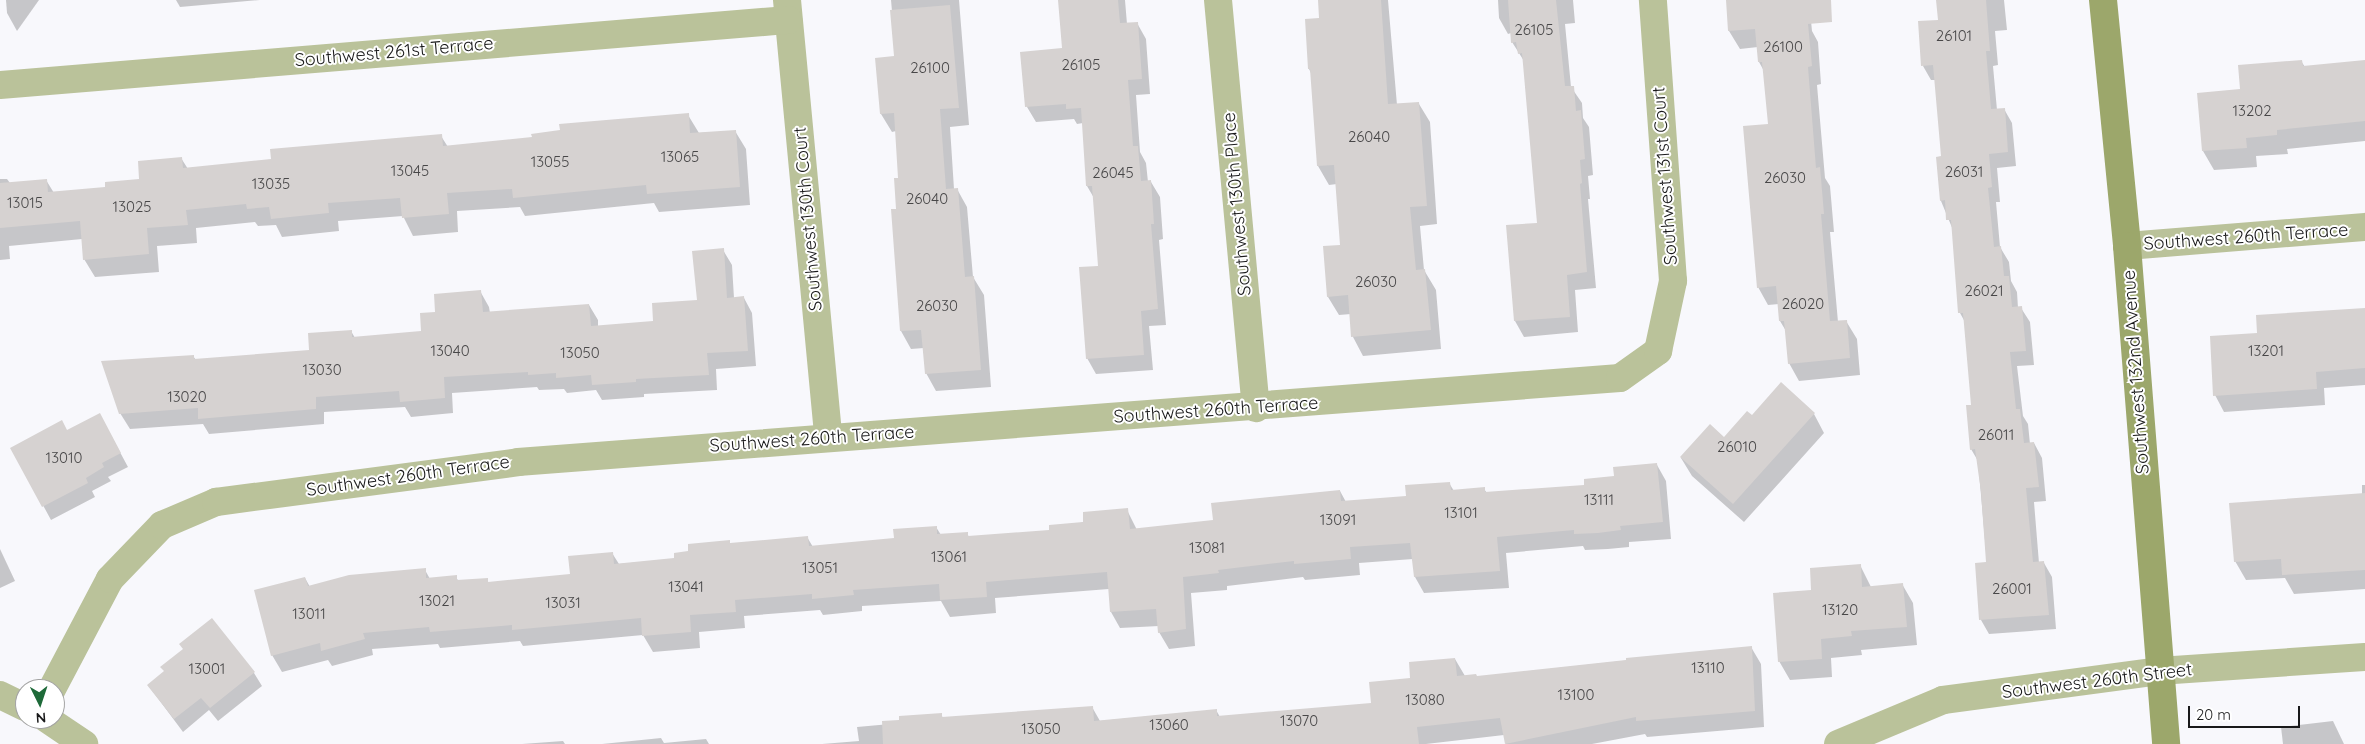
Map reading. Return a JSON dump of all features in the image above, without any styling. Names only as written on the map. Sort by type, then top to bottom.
[{"type":"street","name":"Southwest 130th Place","points":[[1218,0],[1256,408]]},
{"type":"street","name":"Southwest 131st Court","points":[[1652,0],[1672,281],[1658,351]]},
{"type":"street","name":"Southwest 132nd Avenue","points":[[2103,0],[2127,246],[2166,744]]},
{"type":"street","name":"Southwest 261st Terrace","points":[[0,85],[788,10]]},
{"type":"street","name":"Southwest 130th Court","points":[[788,10],[828,438]]},
{"type":"street","name":"Southwest 260th Terrace","points":[[2127,246],[2365,227]]},
{"type":"street","name":"Southwest 260th Terrace","points":[[57,679],[110,579],[162,525],[216,502],[518,462],[1256,408],[1620,378],[1658,351]]},
{"type":"street","name":"Southwest 260th Street","points":[[1838,744],[1943,700],[2159,671],[2365,657]]},
{"type":"street","points":[[0,695],[15,702]]},
{"type":"street","points":[[62,729],[84,744]]},
{"type":"building","points":[[1058,0],[1118,0],[1120,23],[1138,22],[1142,79],[1128,80],[1133,146],[1138,146],[1141,181],[1151,180],[1154,224],[1151,224],[1158,309],[1141,311],[1144,355],[1086,359],[1079,267],[1098,266],[1092,186],[1086,186],[1081,108],[1066,109],[1066,104],[1025,107],[1020,52],[1062,48]]},
{"type":"building","points":[[1318,0],[1381,0],[1388,104],[1419,102],[1427,206],[1410,207],[1416,270],[1425,269],[1431,330],[1351,337],[1348,295],[1327,297],[1323,246],[1340,245],[1334,165],[1317,166],[1310,69],[1308,69],[1305,19],[1319,18]]},
{"type":"building","points":[[1508,0],[1556,0],[1565,86],[1574,86],[1576,111],[1581,110],[1585,159],[1580,160],[1582,183],[1580,184],[1587,272],[1567,275],[1570,317],[1514,321],[1506,225],[1537,223],[1522,53],[1518,54],[1516,42],[1511,43]]},
{"type":"building","points":[[1726,0],[1831,0],[1832,22],[1808,24],[1812,66],[1808,67],[1816,168],[1820,167],[1824,214],[1821,214],[1830,321],[1847,320],[1850,358],[1788,364],[1784,321],[1779,321],[1776,286],[1757,288],[1743,126],[1768,124],[1762,62],[1758,62],[1755,29],[1728,31]]},
{"type":"building","points":[[1936,0],[1986,0],[1990,51],[1986,51],[1991,109],[2005,108],[2008,152],[1989,154],[1992,187],[1988,188],[1994,247],[2001,246],[2004,276],[2009,276],[2012,307],[2022,306],[2026,351],[2010,352],[2016,409],[2020,409],[2024,443],[2034,442],[2039,487],[2026,488],[2033,562],[2044,561],[2049,615],[1979,620],[1975,563],[1986,562],[1981,492],[1975,449],[1970,450],[1966,405],[1971,405],[1963,313],[1958,313],[1951,220],[1946,220],[1945,200],[1940,201],[1936,157],[1941,156],[1933,65],[1921,66],[1918,21],[1938,20]]},
{"type":"building","points":[[950,5],[959,108],[940,109],[946,189],[958,188],[965,277],[974,276],[981,370],[925,374],[921,330],[900,331],[891,209],[896,209],[894,178],[898,178],[894,113],[880,114],[875,58],[894,56],[890,10]]},
{"type":"building","points":[[2302,60],[2303,66],[2365,60],[2365,121],[2277,130],[2277,135],[2246,138],[2247,148],[2202,151],[2197,93],[2240,89],[2238,65]]},
{"type":"building","points":[[689,113],[690,133],[736,130],[740,187],[647,194],[646,185],[513,198],[512,189],[447,193],[449,214],[402,218],[400,198],[328,203],[329,213],[271,219],[269,207],[247,209],[246,204],[186,210],[188,225],[147,228],[149,254],[83,260],[80,221],[0,228],[0,183],[47,179],[48,192],[105,187],[105,182],[139,179],[138,161],[182,157],[183,168],[271,159],[270,149],[442,134],[443,146],[532,137],[531,134],[560,130],[559,124]]},
{"type":"building","points":[[724,248],[727,298],[744,296],[748,351],[707,353],[709,375],[636,379],[636,382],[592,385],[591,375],[556,378],[556,373],[528,375],[528,372],[444,377],[445,398],[400,402],[399,391],[316,397],[316,409],[198,419],[198,408],[119,414],[101,361],[194,355],[194,359],[309,350],[308,333],[352,330],[352,337],[421,331],[420,313],[435,312],[434,294],[481,290],[483,312],[589,304],[591,326],[653,321],[652,303],[697,300],[692,251]]},
{"type":"building","points":[[2365,308],[2365,368],[2316,372],[2317,389],[2213,396],[2210,336],[2257,333],[2256,315]]},
{"type":"building","points":[[1781,382],[1815,413],[1733,504],[1680,457],[1710,424],[1724,437],[1747,411],[1752,415]]},
{"type":"building","points":[[100,413],[121,453],[102,463],[104,467],[86,478],[88,483],[42,507],[10,448],[62,420],[67,430]]},
{"type":"building","points":[[1657,463],[1663,522],[1620,526],[1621,530],[1598,533],[1574,534],[1574,530],[1497,537],[1500,571],[1414,577],[1410,543],[1350,547],[1351,559],[1294,564],[1294,561],[1218,570],[1219,573],[1183,577],[1186,629],[1158,633],[1156,609],[1110,612],[1107,572],[986,582],[987,597],[940,600],[939,584],[853,590],[854,595],[812,599],[812,594],[735,600],[736,612],[690,615],[691,632],[642,636],[641,618],[512,630],[512,625],[430,632],[429,627],[363,633],[365,639],[321,651],[320,643],[271,656],[254,590],[305,577],[308,586],[349,575],[426,568],[426,578],[457,575],[457,580],[488,578],[488,582],[570,574],[568,556],[613,552],[614,564],[674,558],[674,553],[688,551],[688,544],[730,540],[730,543],[808,536],[809,546],[894,538],[893,529],[937,526],[937,534],[968,532],[968,536],[1049,530],[1049,525],[1083,522],[1083,512],[1128,508],[1130,529],[1213,520],[1211,503],[1340,490],[1341,501],[1406,496],[1405,485],[1450,482],[1451,490],[1485,487],[1485,492],[1584,485],[1584,479],[1614,476],[1613,467]]},
{"type":"building","points":[[2365,493],[2365,570],[2282,575],[2281,559],[2234,562],[2229,503]]},
{"type":"building","points":[[1861,564],[1862,587],[1903,583],[1907,627],[1851,631],[1852,636],[1821,639],[1822,659],[1778,662],[1773,593],[1811,590],[1810,568]]},
{"type":"building","points":[[212,618],[255,672],[210,708],[201,698],[174,719],[147,685],[164,671],[160,667],[183,649],[179,644]]},
{"type":"building","points":[[1752,646],[1755,711],[1636,721],[1636,717],[1505,744],[1500,718],[1417,727],[1419,744],[883,744],[882,721],[899,720],[899,716],[942,713],[942,717],[1093,706],[1094,721],[1217,709],[1217,716],[1371,703],[1369,682],[1410,678],[1409,662],[1455,658],[1457,676],[1476,674],[1477,676],[1626,660],[1626,658]]}]
